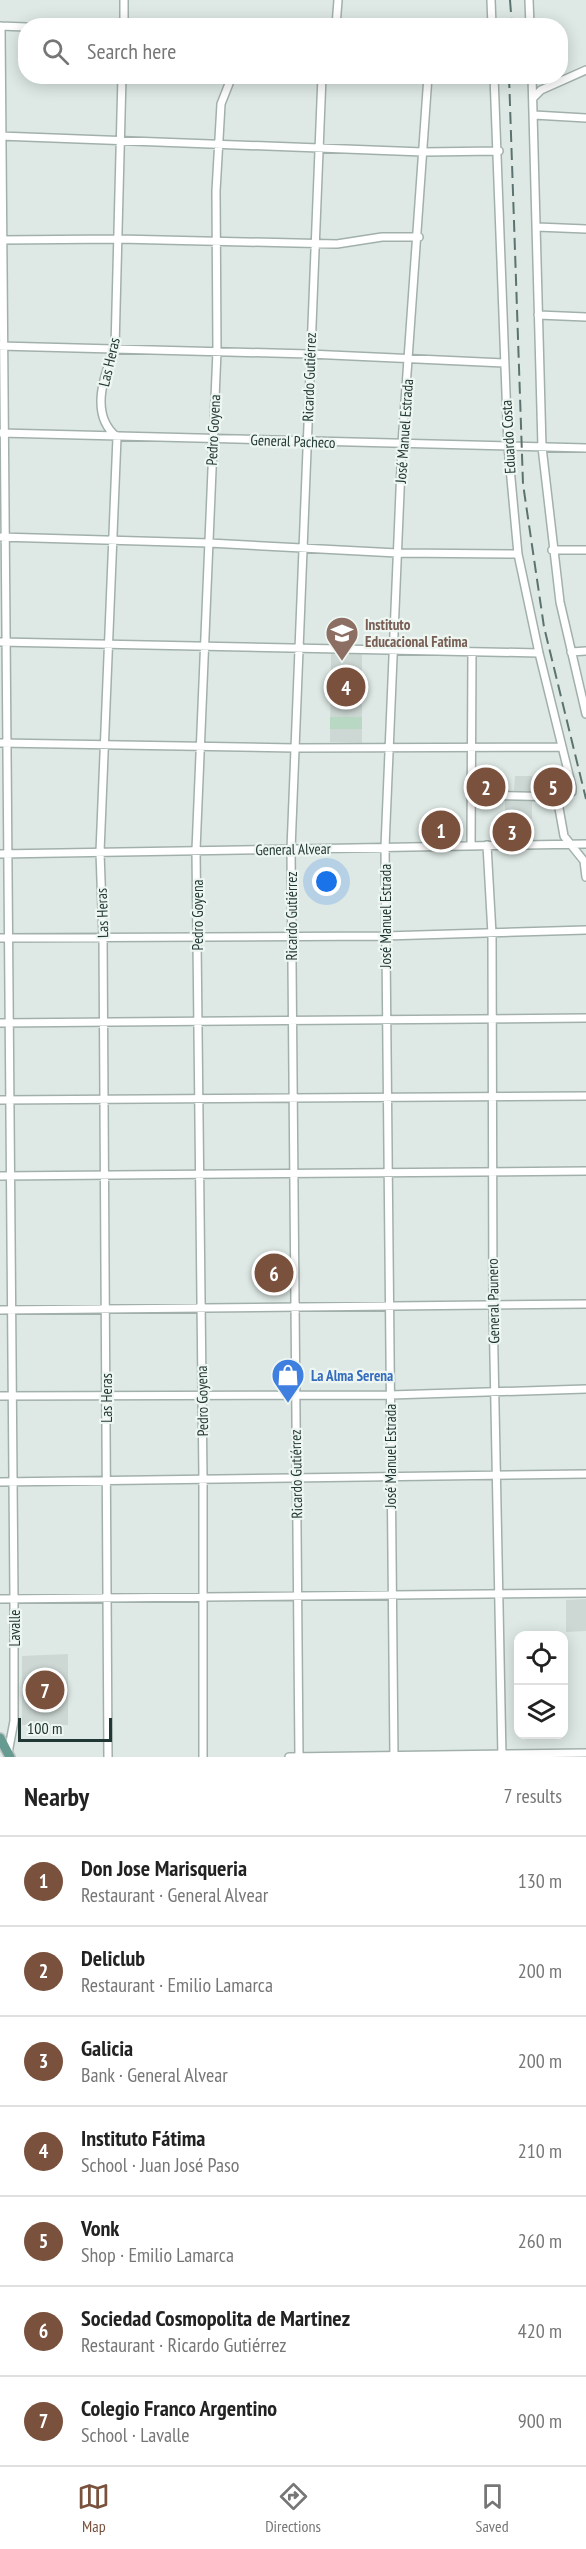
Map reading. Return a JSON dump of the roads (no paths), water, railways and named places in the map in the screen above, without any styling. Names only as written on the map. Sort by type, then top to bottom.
[{"type":"main road","points":[[0,1738],[9,1755]]},
{"type":"street","points":[[124,0],[124,18]]},
{"type":"street","points":[[337,18],[338,0]]},
{"type":"street","points":[[491,0],[492,18]]},
{"type":"street","points":[[529,0],[530,18]]},
{"type":"street","points":[[0,26],[18,27]]},
{"type":"street","name":"Lavalle","points":[[0,26],[4,938],[9,1023],[14,1599],[14,1721],[9,1755]]},
{"type":"street","points":[[568,78],[586,70]]},
{"type":"street","name":"Las Heras","points":[[108,1757],[109,1598],[103,937],[100,852],[117,437],[104,423],[101,401],[104,374],[115,348],[122,84]]},
{"type":"street","name":"Pedro Goyena","points":[[203,1757],[202,1308],[196,850],[217,351],[216,191],[222,104],[229,84]]},
{"type":"street","name":"Ricardo Gutiérrez","points":[[299,1757],[291,849],[322,84]]},
{"type":"street","name":"José Manuel Estrada","points":[[394,1756],[389,1477],[390,1308],[385,1020],[385,847],[402,444],[419,237],[427,84]]},
{"type":"street","name":"Eduardo Costa","points":[[495,84],[499,151],[508,446],[518,554],[539,653],[572,781],[572,792],[557,797]]},
{"type":"street","points":[[532,84],[542,447],[552,550],[571,652],[586,714]]},
{"type":"street","points":[[533,98],[555,84]]},
{"type":"street","points":[[534,115],[586,118]]},
{"type":"street","points":[[1,136],[219,142],[423,152],[499,151]]},
{"type":"street","points":[[537,227],[586,229]]},
{"type":"street","points":[[2,241],[119,239],[337,244],[382,237],[419,237]]},
{"type":"street","points":[[538,315],[586,317]]},
{"type":"street","points":[[2,346],[309,354],[504,363]]},
{"type":"street","name":"General Pacheco","points":[[2,433],[586,448]]},
{"type":"street","points":[[2,538],[209,543],[397,553],[518,554]]},
{"type":"street","points":[[552,550],[586,550]]},
{"type":"street","points":[[3,642],[393,648],[539,653]]},
{"type":"street","points":[[571,652],[586,651]]},
{"type":"street","points":[[471,845],[472,652]]},
{"type":"street","points":[[3,743],[295,748],[562,747]]},
{"type":"street","points":[[471,795],[557,797],[564,836],[584,861],[586,877]]},
{"type":"street","name":"General Alvear","points":[[4,854],[586,844]]},
{"type":"street","name":"General Paunero","points":[[487,845],[492,934],[493,1307],[498,1475],[501,1755]]},
{"type":"street","points":[[4,938],[385,936],[586,930]]},
{"type":"street","points":[[0,1023],[586,1018]]},
{"type":"street","points":[[0,1100],[586,1096]]},
{"type":"street","points":[[0,1176],[586,1171]]},
{"type":"street","points":[[0,1310],[493,1307],[586,1304]]},
{"type":"street","points":[[0,1396],[390,1395],[586,1389]]},
{"type":"street","points":[[0,1482],[586,1474]]},
{"type":"street","points":[[0,1599],[586,1593]]},
{"type":"street","points":[[289,1757],[586,1753]]},
{"type":"railway","points":[[510,0],[511,18]]},
{"type":"railway","points":[[509,84],[523,484],[544,627],[586,799]]},
{"type":"place","name":"Instituto Educacional Fatima","points":[[342,662]]},
{"type":"place","name":"Instituto Fátima","points":[[346,687]]},
{"type":"place","name":"Deliclub","points":[[486,787]]},
{"type":"place","name":"Vonk","points":[[553,787]]},
{"type":"place","name":"Don Jose Marisqueria","points":[[441,830]]},
{"type":"place","name":"Galicia","points":[[512,832]]},
{"type":"place","name":"Sociedad Cosmopolita de Martinez","points":[[274,1273]]},
{"type":"place","name":"La Alma Serena","points":[[288,1404]]},
{"type":"place","name":"Colegio Franco Argentino","points":[[45,1690]]}]
